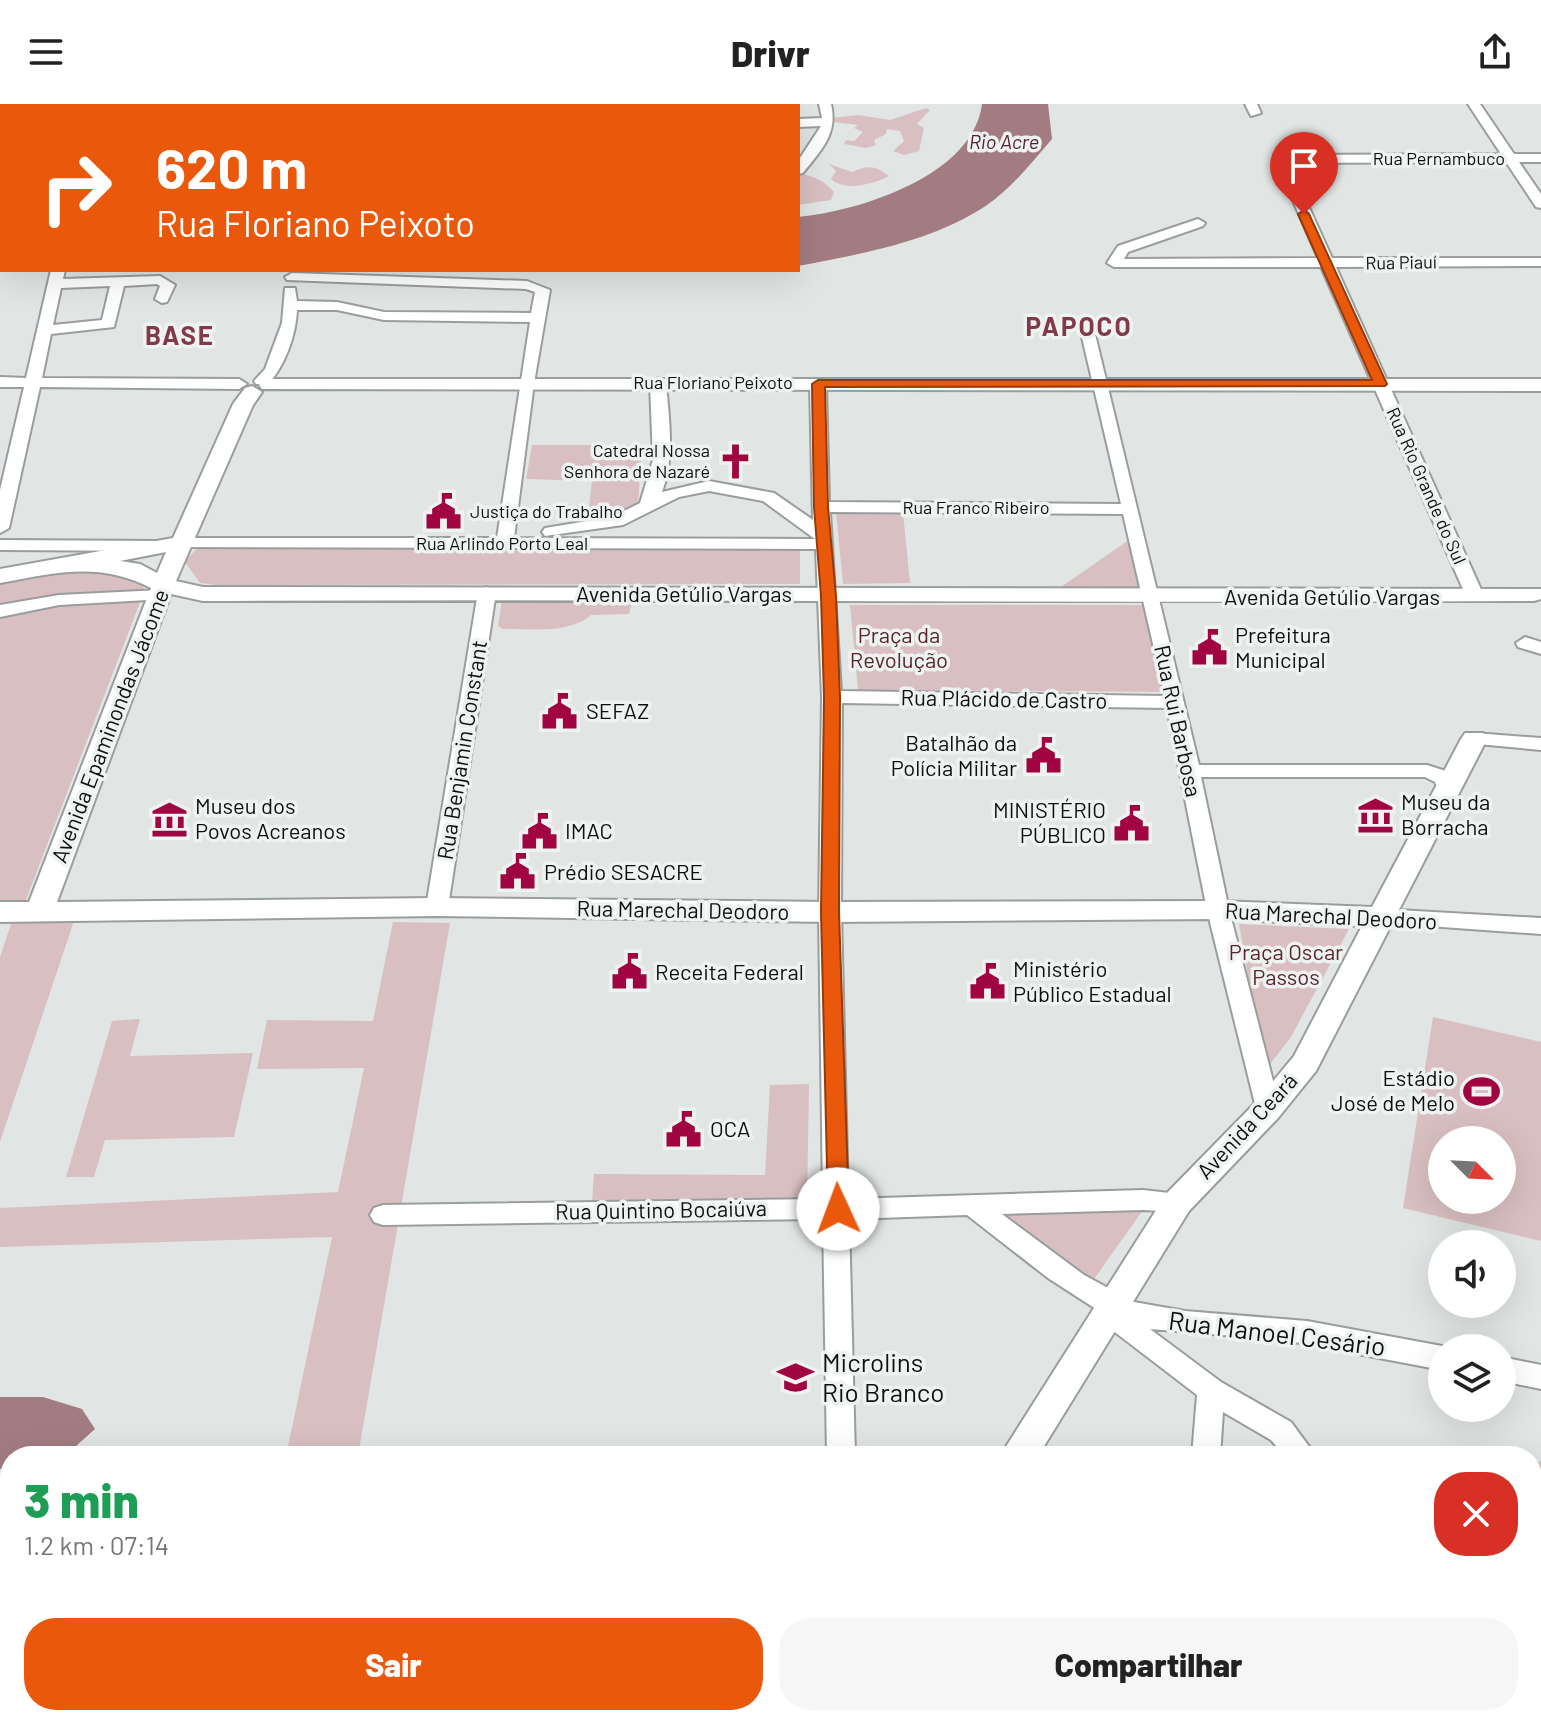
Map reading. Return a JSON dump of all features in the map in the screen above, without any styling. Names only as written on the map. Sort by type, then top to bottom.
[{"type":"main road","name":"Rua Floriano Peixoto","points":[[251,386],[526,383],[1541,385]]},
{"type":"main road","name":"Avenida Epaminondas Jácome","points":[[19,911],[161,590],[170,544],[251,386]]},
{"type":"main road","name":"Avenida Getúlio Vargas","points":[[0,576],[170,544]]},
{"type":"main road","name":"Avenida Getúlio Vargas","points":[[73,563],[132,569],[161,590],[203,594],[487,592],[1151,597],[1537,594]]},
{"type":"main road","name":"Avenida Ceará","points":[[1024,1446],[1178,1202],[1268,1108],[1305,1063],[1474,739]]},
{"type":"main road","name":"Rua Marechal Deodoro","points":[[19,911],[437,907],[830,912],[1218,910],[1380,917]]},
{"type":"street","points":[[800,167],[819,143],[829,122],[825,104]]},
{"type":"street","points":[[1474,104],[1541,204]]},
{"type":"street","points":[[800,123],[829,122]]},
{"type":"street","name":"Rua Pernambuco","points":[[1288,159],[1541,158]]},
{"type":"street","name":"Rua Rio Grande do Sul","points":[[1288,159],[1282,164],[1475,596]]},
{"type":"street","name":"Rua Piauí","points":[[1198,223],[1123,249],[1115,257],[1117,265],[1541,262]]},
{"type":"street","points":[[293,274],[537,287],[543,290],[526,383],[505,544],[527,535],[617,521],[648,504],[691,488],[729,487],[768,497],[824,539]]},
{"type":"street","name":"Avenida Epaminondas Jácome","points":[[251,386],[272,371],[289,323],[293,274]]},
{"type":"street","points":[[0,528],[7,459],[31,382],[57,277],[166,282],[168,285],[162,299]]},
{"type":"street","points":[[45,330],[107,325],[111,322],[118,281]]},
{"type":"street","points":[[290,305],[337,306],[375,315],[539,318]]},
{"type":"street","name":"Rua Rui Barbosa","points":[[1089,333],[1099,386],[1176,702],[1218,910],[1268,1108]]},
{"type":"street","name":"Rua Floriano Peixoto","points":[[0,382],[251,386]]},
{"type":"street","points":[[648,504],[659,485],[663,452],[658,383]]},
{"type":"street","points":[[818,384],[821,507],[832,697],[830,912],[841,1446]]},
{"type":"street","name":"Rua Franco Ribeiro","points":[[821,507],[1130,509]]},
{"type":"street","name":"Rua Arlindo Porto Leal","points":[[0,545],[505,544],[824,539]]},
{"type":"street","points":[[0,611],[59,600],[161,590]]},
{"type":"street","name":"Rua Benjamin Constant","points":[[437,907],[487,592]]},
{"type":"street","name":"Rua Plácido de Castro","points":[[832,697],[1176,702]]},
{"type":"street","points":[[1474,739],[1541,744]]},
{"type":"street","points":[[1190,771],[1427,771],[1445,778],[1447,791]]},
{"type":"street","name":"Rua Marechal Deodoro","points":[[1380,917],[1541,926]]},
{"type":"street","name":"Rua Quintino Bocaiúva","points":[[383,1215],[838,1209],[1143,1200],[1178,1202]]},
{"type":"street","points":[[972,1205],[1211,1390],[1281,1431],[1294,1446]]},
{"type":"street","name":"Rua Manoel Cesário","points":[[1110,1309],[1165,1320],[1262,1326],[1428,1356]]},
{"type":"street","points":[[1516,1372],[1541,1377]]},
{"type":"street","points":[[1207,1446],[1211,1390]]},
{"type":"green space","points":[[926,108],[930,110],[917,124],[924,128],[919,151],[904,155],[893,151],[904,141],[900,131],[887,129],[886,134],[874,140],[876,145],[866,148],[844,144],[846,140],[854,141],[863,132],[854,128],[858,125],[833,122],[832,118],[858,115],[890,120]]},
{"type":"green space","points":[[829,164],[852,172],[875,168],[889,176],[868,184],[844,185],[831,179],[836,171]]},
{"type":"green space","points":[[800,174],[827,185],[834,192],[831,200],[800,205]]},
{"type":"green space","points":[[532,445],[642,445],[638,506],[581,525],[588,514],[592,481],[526,479]]},
{"type":"green space","points":[[836,512],[903,513],[910,583],[843,584]]},
{"type":"green space","points":[[1136,535],[1146,592],[1048,596]]},
{"type":"green space","points":[[800,546],[800,584],[216,585],[200,583],[185,562],[197,548]]},
{"type":"green space","points":[[102,568],[143,585],[144,592],[24,905],[0,906],[0,579],[36,572]]},
{"type":"green space","points":[[502,600],[632,601],[629,614],[591,615],[572,625],[537,630],[503,629],[498,626]]},
{"type":"green space","name":"Praça da Revolução","points":[[850,605],[1149,605],[1168,692],[858,690]]},
{"type":"green space","points":[[75,917],[0,1142],[0,957],[12,921]]},
{"type":"green space","points":[[393,922],[450,923],[360,1446],[288,1446],[332,1237],[0,1247],[0,1208],[338,1192],[364,1068],[257,1069],[267,1020],[373,1021]]},
{"type":"green space","name":"Praça Oscar Passos","points":[[1239,924],[1349,929],[1291,1037],[1264,1072]]},
{"type":"green space","name":"Estádio José de Melo","points":[[1433,1017],[1541,1042],[1541,1241],[1516,1235],[1516,1230],[1495,1230],[1428,1214],[1516,1214],[1516,1126],[1428,1126],[1428,1214],[1403,1208]]},
{"type":"green space","points":[[140,1019],[130,1056],[253,1053],[234,1137],[105,1140],[94,1177],[66,1177],[112,1021]]},
{"type":"green space","points":[[809,1084],[807,1203],[592,1201],[594,1174],[765,1175],[770,1085]]},
{"type":"green space","points":[[1148,1203],[1092,1282],[998,1212]]},
{"type":"water","name":"Rio Acre","points":[[982,104],[1048,104],[1052,139],[1005,191],[966,218],[896,245],[800,266],[800,217],[851,207],[910,185],[936,170],[958,151],[974,129]]},
{"type":"water","points":[[0,1397],[43,1397],[82,1409],[95,1429],[76,1446],[0,1446]]},
{"type":"place","name":"Catedral Nossa Senhora de Nazaré","points":[[736,461]]},
{"type":"place","name":"Justiça do Trabalho","points":[[444,512]]},
{"type":"place","name":"Prefeitura Municipal","points":[[1209,648]]},
{"type":"place","name":"SEFAZ","points":[[560,711]]},
{"type":"place","name":"Batalhão da Polícia Militar","points":[[1043,756]]},
{"type":"place","name":"Museu da Borracha","points":[[1375,815]]},
{"type":"place","name":"Museu dos Povos Acreanos","points":[[169,819]]},
{"type":"place","name":"MINISTÉRIO PÚBLICO","points":[[1132,823]]},
{"type":"place","name":"IMAC","points":[[539,831]]},
{"type":"place","name":"Prédio SESACRE","points":[[518,872]]},
{"type":"place","name":"Receita Federal","points":[[629,972]]},
{"type":"place","name":"Ministério Público Estadual","points":[[987,982]]},
{"type":"place","name":"Estádio José de Melo","points":[[1481,1091]]},
{"type":"place","name":"OCA","points":[[684,1129]]},
{"type":"place","name":"Microlins Rio Branco","points":[[796,1378]]},
{"type":"district","name":"PAPOCO","points":[[1079,327]]},
{"type":"district","name":"BASE","points":[[180,336]]},
{"type":"route","points":[[838,1209],[830,912],[832,697],[821,507],[818,384],[1381,384],[1304,214]]}]
